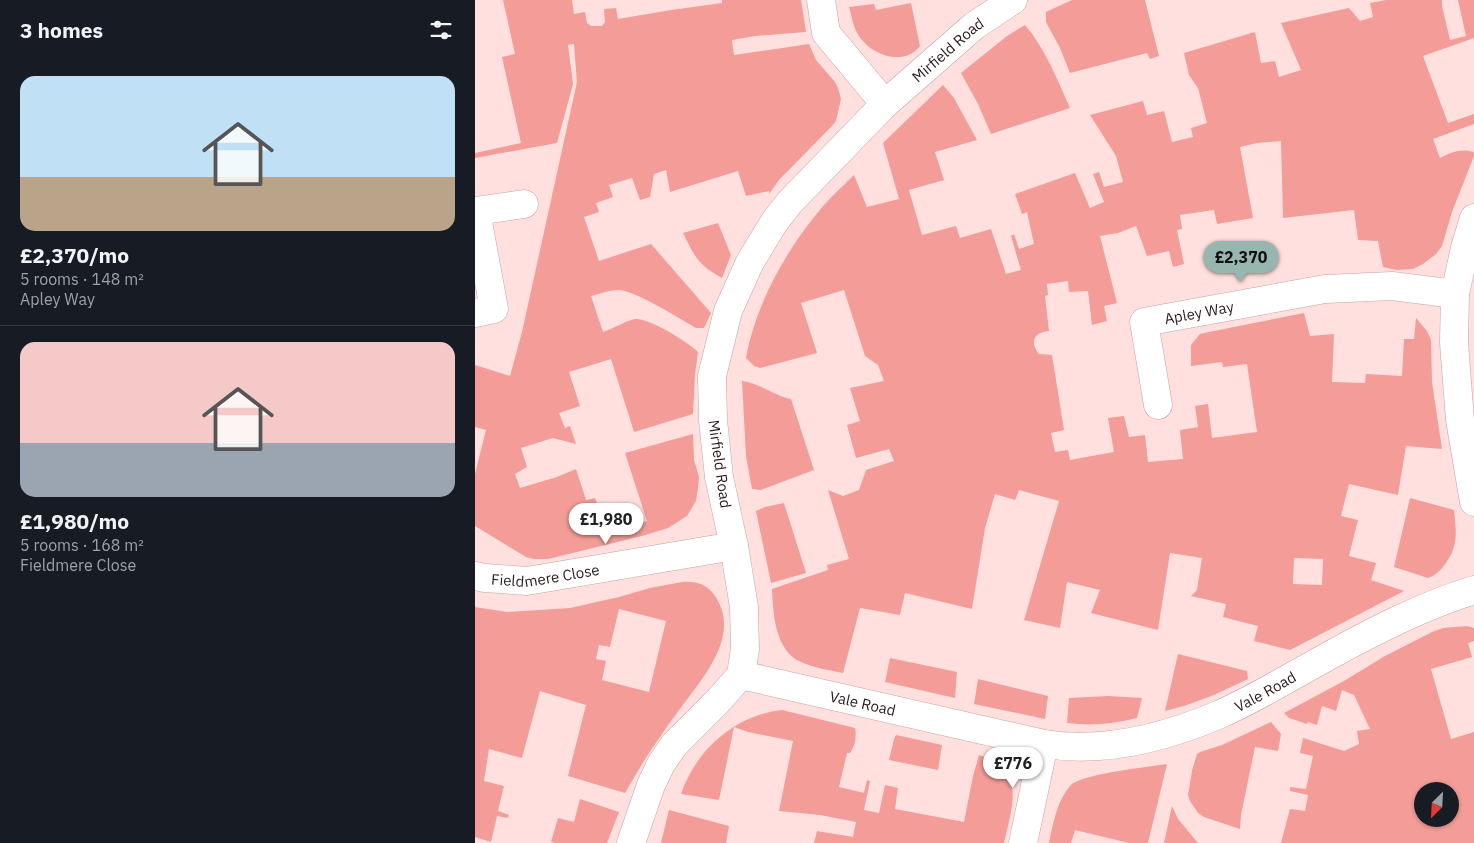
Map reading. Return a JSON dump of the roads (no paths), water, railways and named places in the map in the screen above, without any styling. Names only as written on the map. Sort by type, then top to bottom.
[{"type":"street","points":[[821,0],[825,33],[885,104]]},
{"type":"street","name":"Mirfield Road","points":[[741,675],[745,649],[744,608],[734,546],[719,476],[713,420],[712,376],[728,311],[750,262],[775,221],[790,202],[885,104],[974,26],[1013,0]]},
{"type":"street","points":[[475,313],[494,309],[476,211],[524,204]]},
{"type":"street","points":[[1474,218],[1455,294],[1455,359],[1460,420],[1474,502]]},
{"type":"street","name":"Apley Way","points":[[1158,405],[1145,322],[1325,289],[1392,286],[1455,294]]},
{"type":"street","name":"Fieldmere Close","points":[[475,576],[527,581],[734,546]]},
{"type":"street","name":"Vale Road","points":[[741,675],[1044,744],[1075,747],[1116,744],[1171,733],[1219,715],[1384,626],[1432,604],[1474,590]]},
{"type":"street","points":[[631,843],[651,785],[661,764],[674,745],[741,675]]},
{"type":"street","points":[[1023,843],[1044,744]]}]
